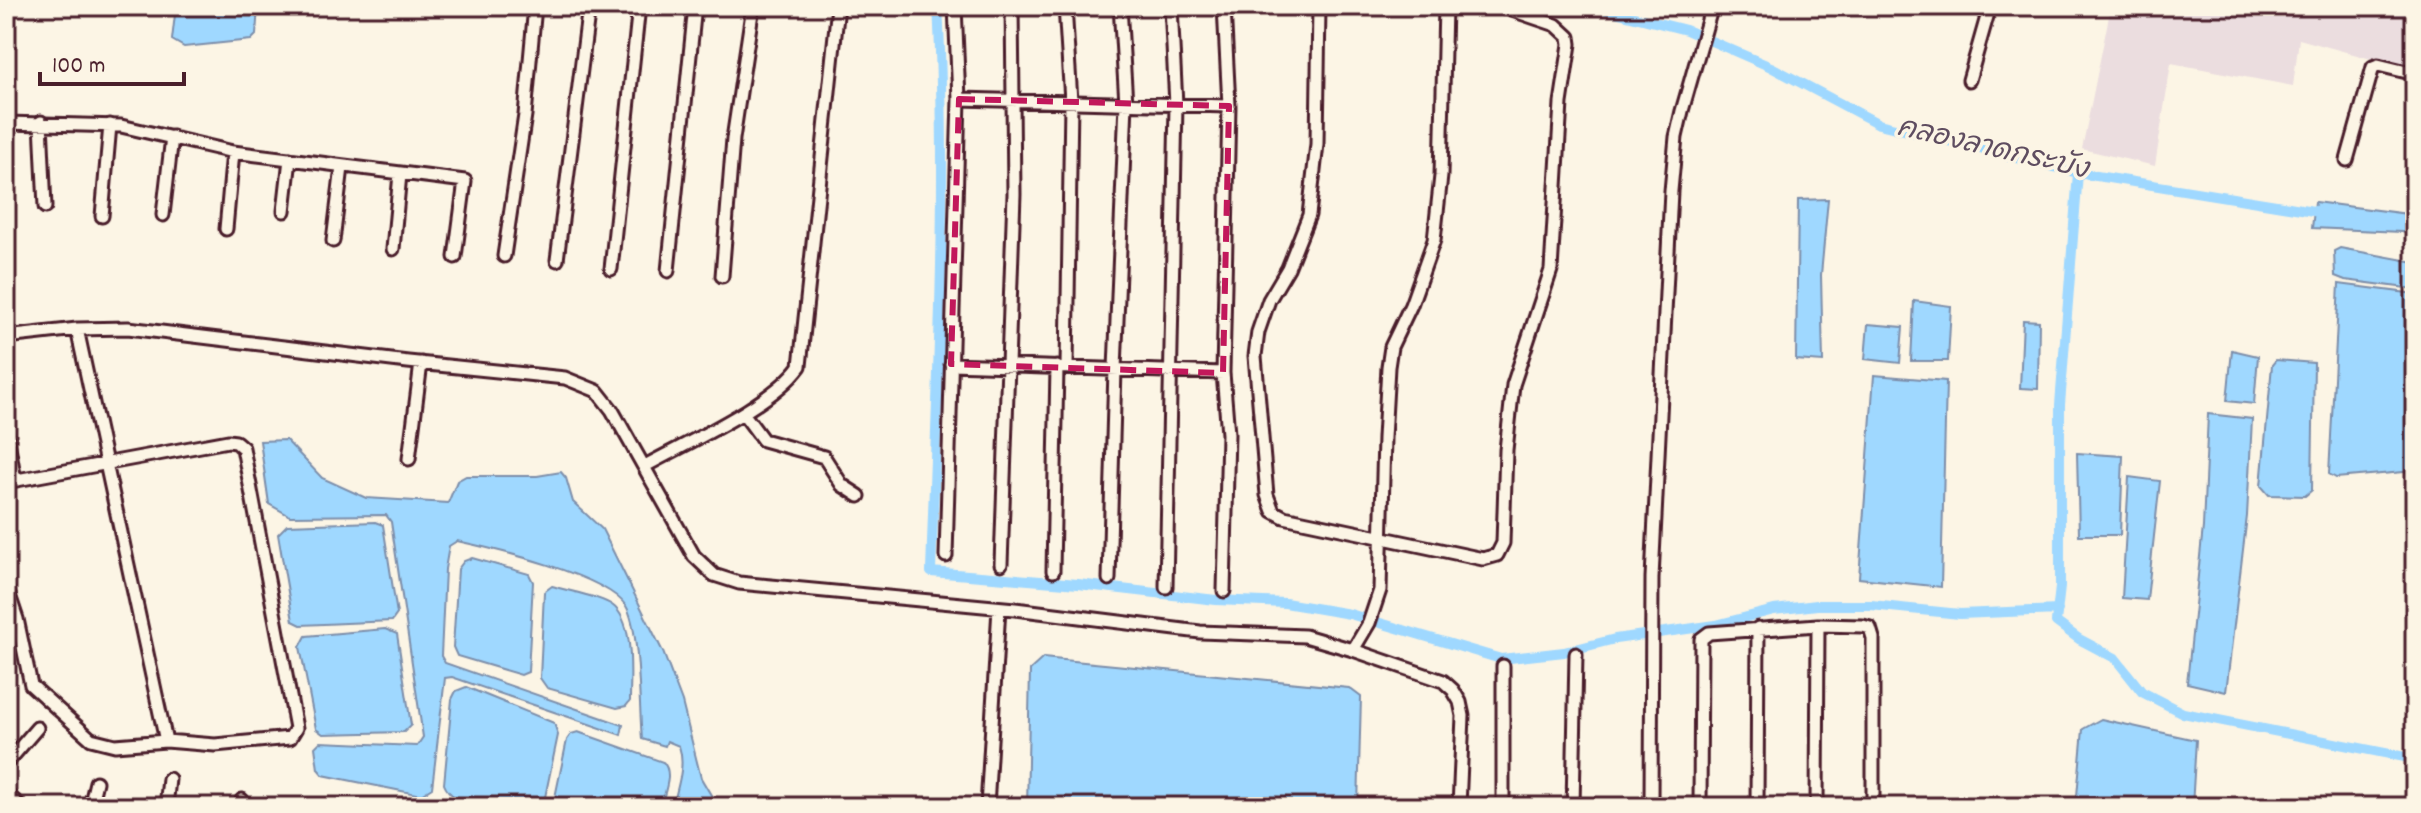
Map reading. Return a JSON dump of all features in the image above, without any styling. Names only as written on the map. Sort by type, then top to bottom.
[{"type":"street","points":[[504,256],[525,115],[535,6]]},
{"type":"street","points":[[557,260],[589,6]]},
{"type":"street","points":[[611,269],[639,6]]},
{"type":"street","points":[[668,271],[695,6]]},
{"type":"street","points":[[722,276],[733,139],[753,6]]},
{"type":"street","points":[[645,466],[743,413],[793,376],[800,366],[838,6]]},
{"type":"street","points":[[946,556],[959,99],[955,6]]},
{"type":"street","points":[[1001,564],[1014,194],[1012,6]]},
{"type":"street","points":[[1053,571],[1071,101],[1065,6]]},
{"type":"street","points":[[1109,579],[1126,103],[1120,6]]},
{"type":"street","points":[[1166,587],[1176,105],[1171,6]]},
{"type":"street","points":[[1224,6],[1229,106],[1223,373],[1228,434],[1224,591]]},
{"type":"street","points":[[1319,6],[1317,144],[1309,215],[1288,268],[1269,300],[1258,332],[1255,356],[1267,495],[1273,511],[1284,517],[1483,559],[1497,555],[1503,543],[1506,450],[1513,385],[1551,270],[1561,103],[1570,44],[1569,37],[1556,25],[1500,6]]},
{"type":"street","points":[[1353,650],[1369,623],[1381,581],[1391,347],[1411,305],[1434,240],[1441,176],[1445,6]]},
{"type":"street","points":[[1651,807],[1652,578],[1671,191],[1676,137],[1712,6]]},
{"type":"street","points":[[1969,80],[1990,6]]},
{"type":"street","points":[[2347,160],[2370,71],[2378,65],[2415,74]]},
{"type":"street","points":[[959,99],[1229,106]]},
{"type":"street","points":[[41,122],[45,207]]},
{"type":"street","points":[[6,123],[110,125],[233,152],[465,181],[455,257]]},
{"type":"street","points":[[102,216],[110,125]]},
{"type":"street","points":[[163,215],[172,137]]},
{"type":"street","points":[[226,229],[233,152]]},
{"type":"street","points":[[284,211],[290,159]]},
{"type":"street","points":[[333,241],[342,167]]},
{"type":"street","points":[[393,249],[400,174]]},
{"type":"street","points":[[6,337],[77,329],[128,328],[565,378],[584,384],[597,391],[612,410],[694,556],[703,568],[726,580],[1200,632],[1305,636],[1353,650],[1434,676],[1453,690],[1463,716],[1459,807]]},
{"type":"street","points":[[77,329],[166,741]]},
{"type":"street","points":[[409,459],[421,363]]},
{"type":"street","points":[[951,364],[1223,373]]},
{"type":"street","points":[[743,413],[763,440],[824,457],[842,485],[859,496]]},
{"type":"street","points":[[6,430],[10,481],[228,441],[236,442],[243,448],[278,623],[295,732],[290,738],[215,745],[166,741],[115,745],[91,739],[36,693],[28,677],[17,619],[6,586]]},
{"type":"street","points":[[987,807],[999,608]]},
{"type":"street","points":[[1817,807],[1818,625]]},
{"type":"street","points":[[1700,807],[1701,639],[1709,633],[1818,625],[1870,628],[1873,638],[1873,807]]},
{"type":"street","points":[[1757,807],[1758,628]]},
{"type":"street","points":[[1573,807],[1576,654]]},
{"type":"street","points":[[1503,666],[1503,807]]},
{"type":"street","points":[[6,764],[37,728]]},
{"type":"street","points":[[166,807],[169,779]]},
{"type":"street","points":[[90,807],[96,782]]},
{"type":"street","points":[[6,793],[21,807]]},
{"type":"highlighted area","points":[[959,99],[1229,106],[1223,373],[951,364]]},
{"type":"shaded area","points":[[2111,6],[2415,6],[2415,71],[2299,39],[2293,86],[2171,63],[2155,166],[2082,149]]},
{"type":"water","points":[[176,6],[258,6],[256,35],[251,40],[184,47],[172,40]]},
{"type":"water","points":[[1828,199],[1821,275],[1823,362],[1796,360],[1798,200]]},
{"type":"water","points":[[2315,202],[2415,215],[2415,236],[2402,232],[2312,228]]},
{"type":"water","points":[[2340,248],[2415,262],[2415,289],[2335,276],[2334,251]]},
{"type":"water","points":[[2339,284],[2415,294],[2415,471],[2336,478],[2329,474]]},
{"type":"water","points":[[1914,301],[1951,306],[1948,361],[1911,361]]},
{"type":"water","points":[[2023,320],[2039,321],[2038,389],[2020,388]]},
{"type":"water","points":[[1868,324],[1903,327],[1900,363],[1865,359]]},
{"type":"water","points":[[2232,350],[2258,356],[2254,404],[2227,401]]},
{"type":"water","points":[[2276,360],[2314,363],[2312,490],[2305,496],[2269,495],[2261,486],[2272,365]]},
{"type":"water","points":[[1874,375],[1946,381],[1941,587],[1859,578]]},
{"type":"water","points":[[2208,414],[2252,419],[2247,516],[2226,692],[2187,683],[2203,527]]},
{"type":"water","points":[[286,440],[322,478],[366,498],[448,503],[457,481],[466,476],[537,476],[561,472],[566,478],[573,502],[602,529],[663,652],[682,702],[701,778],[718,807],[673,807],[681,754],[679,746],[667,741],[665,746],[642,739],[634,632],[626,606],[615,595],[573,574],[457,541],[449,546],[445,569],[441,656],[445,663],[623,725],[621,735],[452,677],[445,678],[432,788],[421,795],[323,775],[318,769],[315,747],[320,742],[417,746],[423,737],[391,522],[386,515],[290,516],[269,504],[260,441]]},
{"type":"water","points":[[2077,453],[2123,456],[2120,535],[2079,535]]},
{"type":"water","points":[[2129,477],[2160,481],[2147,600],[2122,598]]},
{"type":"water","points":[[375,522],[383,525],[397,614],[392,621],[301,625],[293,621],[278,534],[287,525]]},
{"type":"water","points":[[472,558],[529,574],[533,582],[528,672],[521,675],[457,656],[453,647],[458,569],[464,561]]},
{"type":"water","points":[[552,586],[600,599],[619,613],[625,623],[630,650],[630,701],[626,706],[617,708],[547,688],[540,678],[544,592]]},
{"type":"water","points":[[385,629],[397,634],[411,725],[404,732],[323,734],[316,729],[300,647],[306,636]]},
{"type":"water","points":[[1043,658],[1349,688],[1361,697],[1358,807],[1027,807],[1030,670]]},
{"type":"water","points":[[466,687],[554,723],[558,735],[543,807],[473,804],[460,800],[444,784],[452,699],[456,691]]},
{"type":"water","points":[[2101,719],[2196,740],[2192,807],[2076,807],[2083,729]]},
{"type":"water","points":[[578,732],[663,762],[668,777],[661,807],[553,807],[567,740],[571,734]]},
{"type":"waterway","points":[[938,6],[942,218],[931,572],[1078,584],[1216,600],[1285,603],[1350,614],[1501,659],[1564,652],[1615,639],[1716,625],[1774,610],[1817,605],[1871,605],[1960,614],[2058,610]]},
{"type":"waterway","name":"คลองลาดกระบัง","points":[[1591,6],[1686,30],[1771,67],[1879,124],[2078,173],[2326,213]]},
{"type":"waterway","points":[[2078,173],[2060,405],[2060,587],[2056,622],[2079,639],[2115,658],[2142,692],[2183,713],[2415,759]]}]
